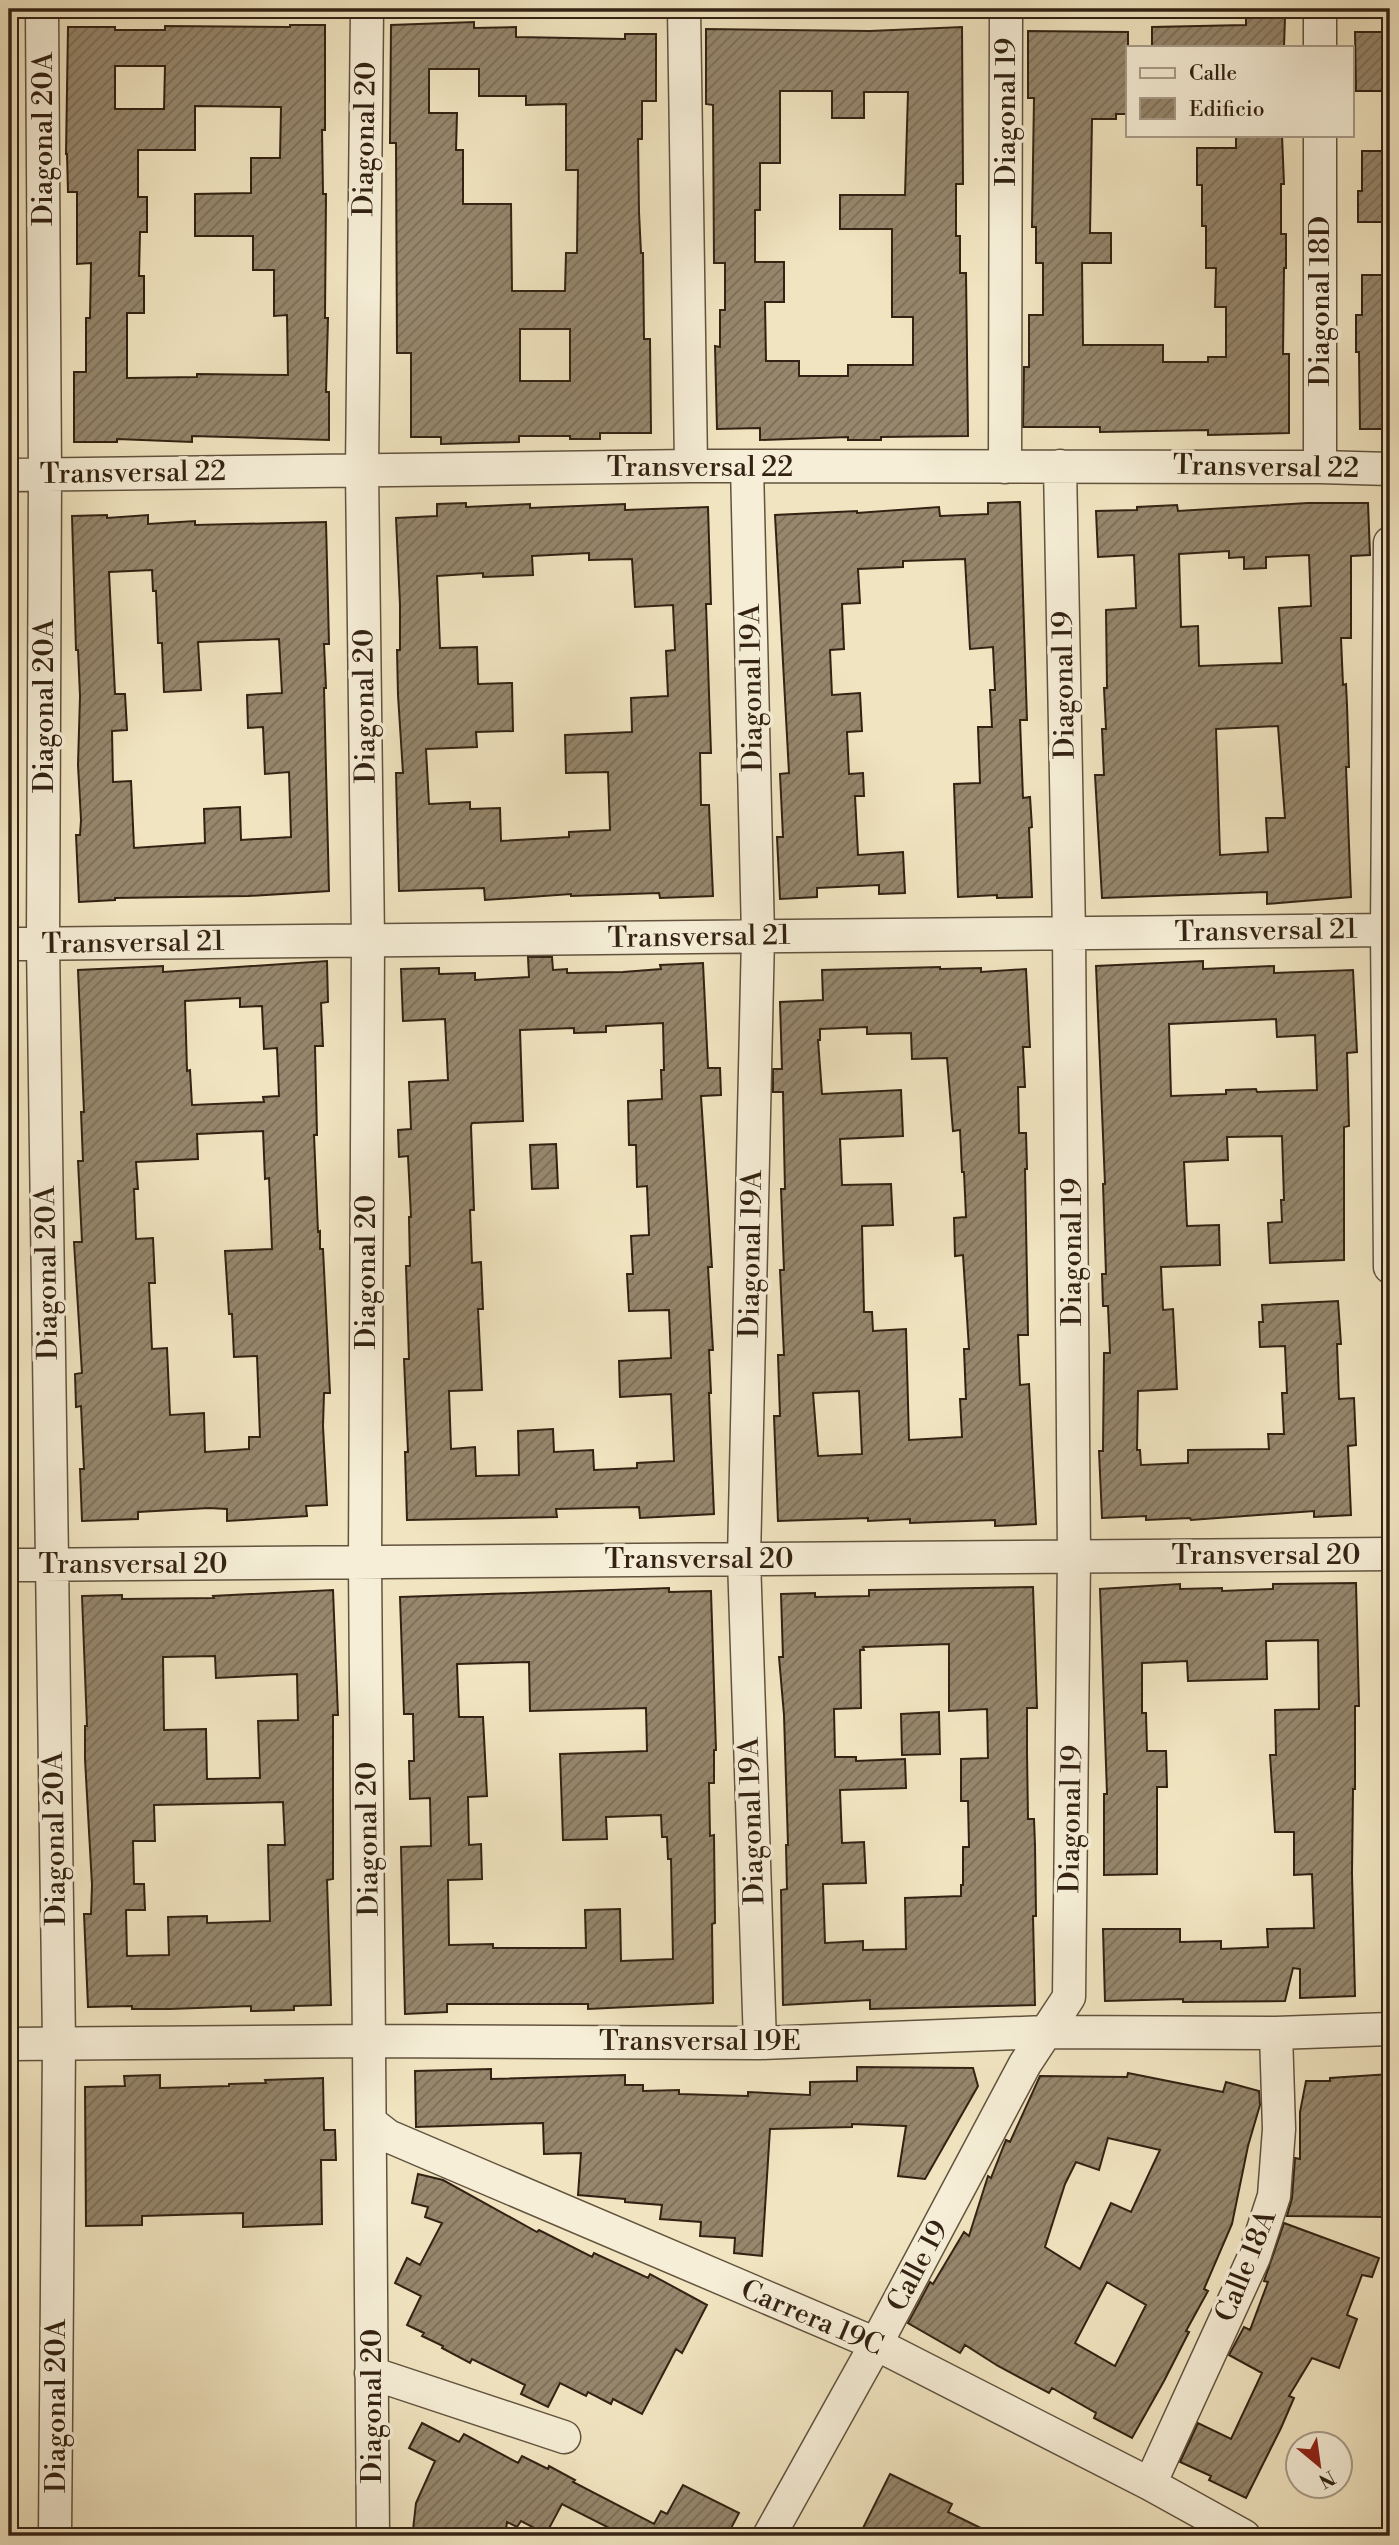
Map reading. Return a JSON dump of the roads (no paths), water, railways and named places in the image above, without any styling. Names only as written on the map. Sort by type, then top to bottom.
[{"type":"street","name":"Diagonal 20A","points":[[42,9],[45,474],[43,944],[59,2042],[55,2536]]},
{"type":"street","name":"Diagonal 20","points":[[367,9],[362,471],[368,940],[365,1562],[373,2536]]},
{"type":"street","points":[[684,9],[691,466]]},
{"type":"street","name":"Diagonal 19","points":[[1005,467],[1006,9]]},
{"type":"street","points":[[1320,9],[1320,46]]},
{"type":"street","name":"Diagonal 18D","points":[[1320,136],[1320,467]]},
{"type":"street","name":"Transversal 22","points":[[9,475],[691,466],[1390,469]]},
{"type":"street","name":"Diagonal 19A","points":[[747,466],[758,936],[744,1559],[760,2043]]},
{"type":"street","name":"Diagonal 19","points":[[1046,2032],[1069,1997],[1074,1556],[1069,933],[1060,466]]},
{"type":"street","points":[[1390,543],[1390,1267]]},
{"type":"street","name":"Transversal 21","points":[[9,944],[1389,930]]},
{"type":"street","name":"Transversal 20","points":[[9,1565],[1390,1554]]},
{"type":"street","name":"Transversal 19E","points":[[9,2044],[370,2041],[760,2043],[1046,2032],[1276,2034],[1390,2029]]},
{"type":"street","name":"Calle 19","points":[[769,2536],[876,2344],[1025,2064],[1046,2032]]},
{"type":"street","name":"Calle 18A","points":[[1150,2484],[1254,2257],[1274,2196],[1279,2129],[1276,2034]]},
{"type":"street","name":"Carrera 19C","points":[[370,2122],[387,2137],[876,2344],[1150,2484],[1244,2536]]},
{"type":"street","points":[[372,2373],[564,2437]]}]
